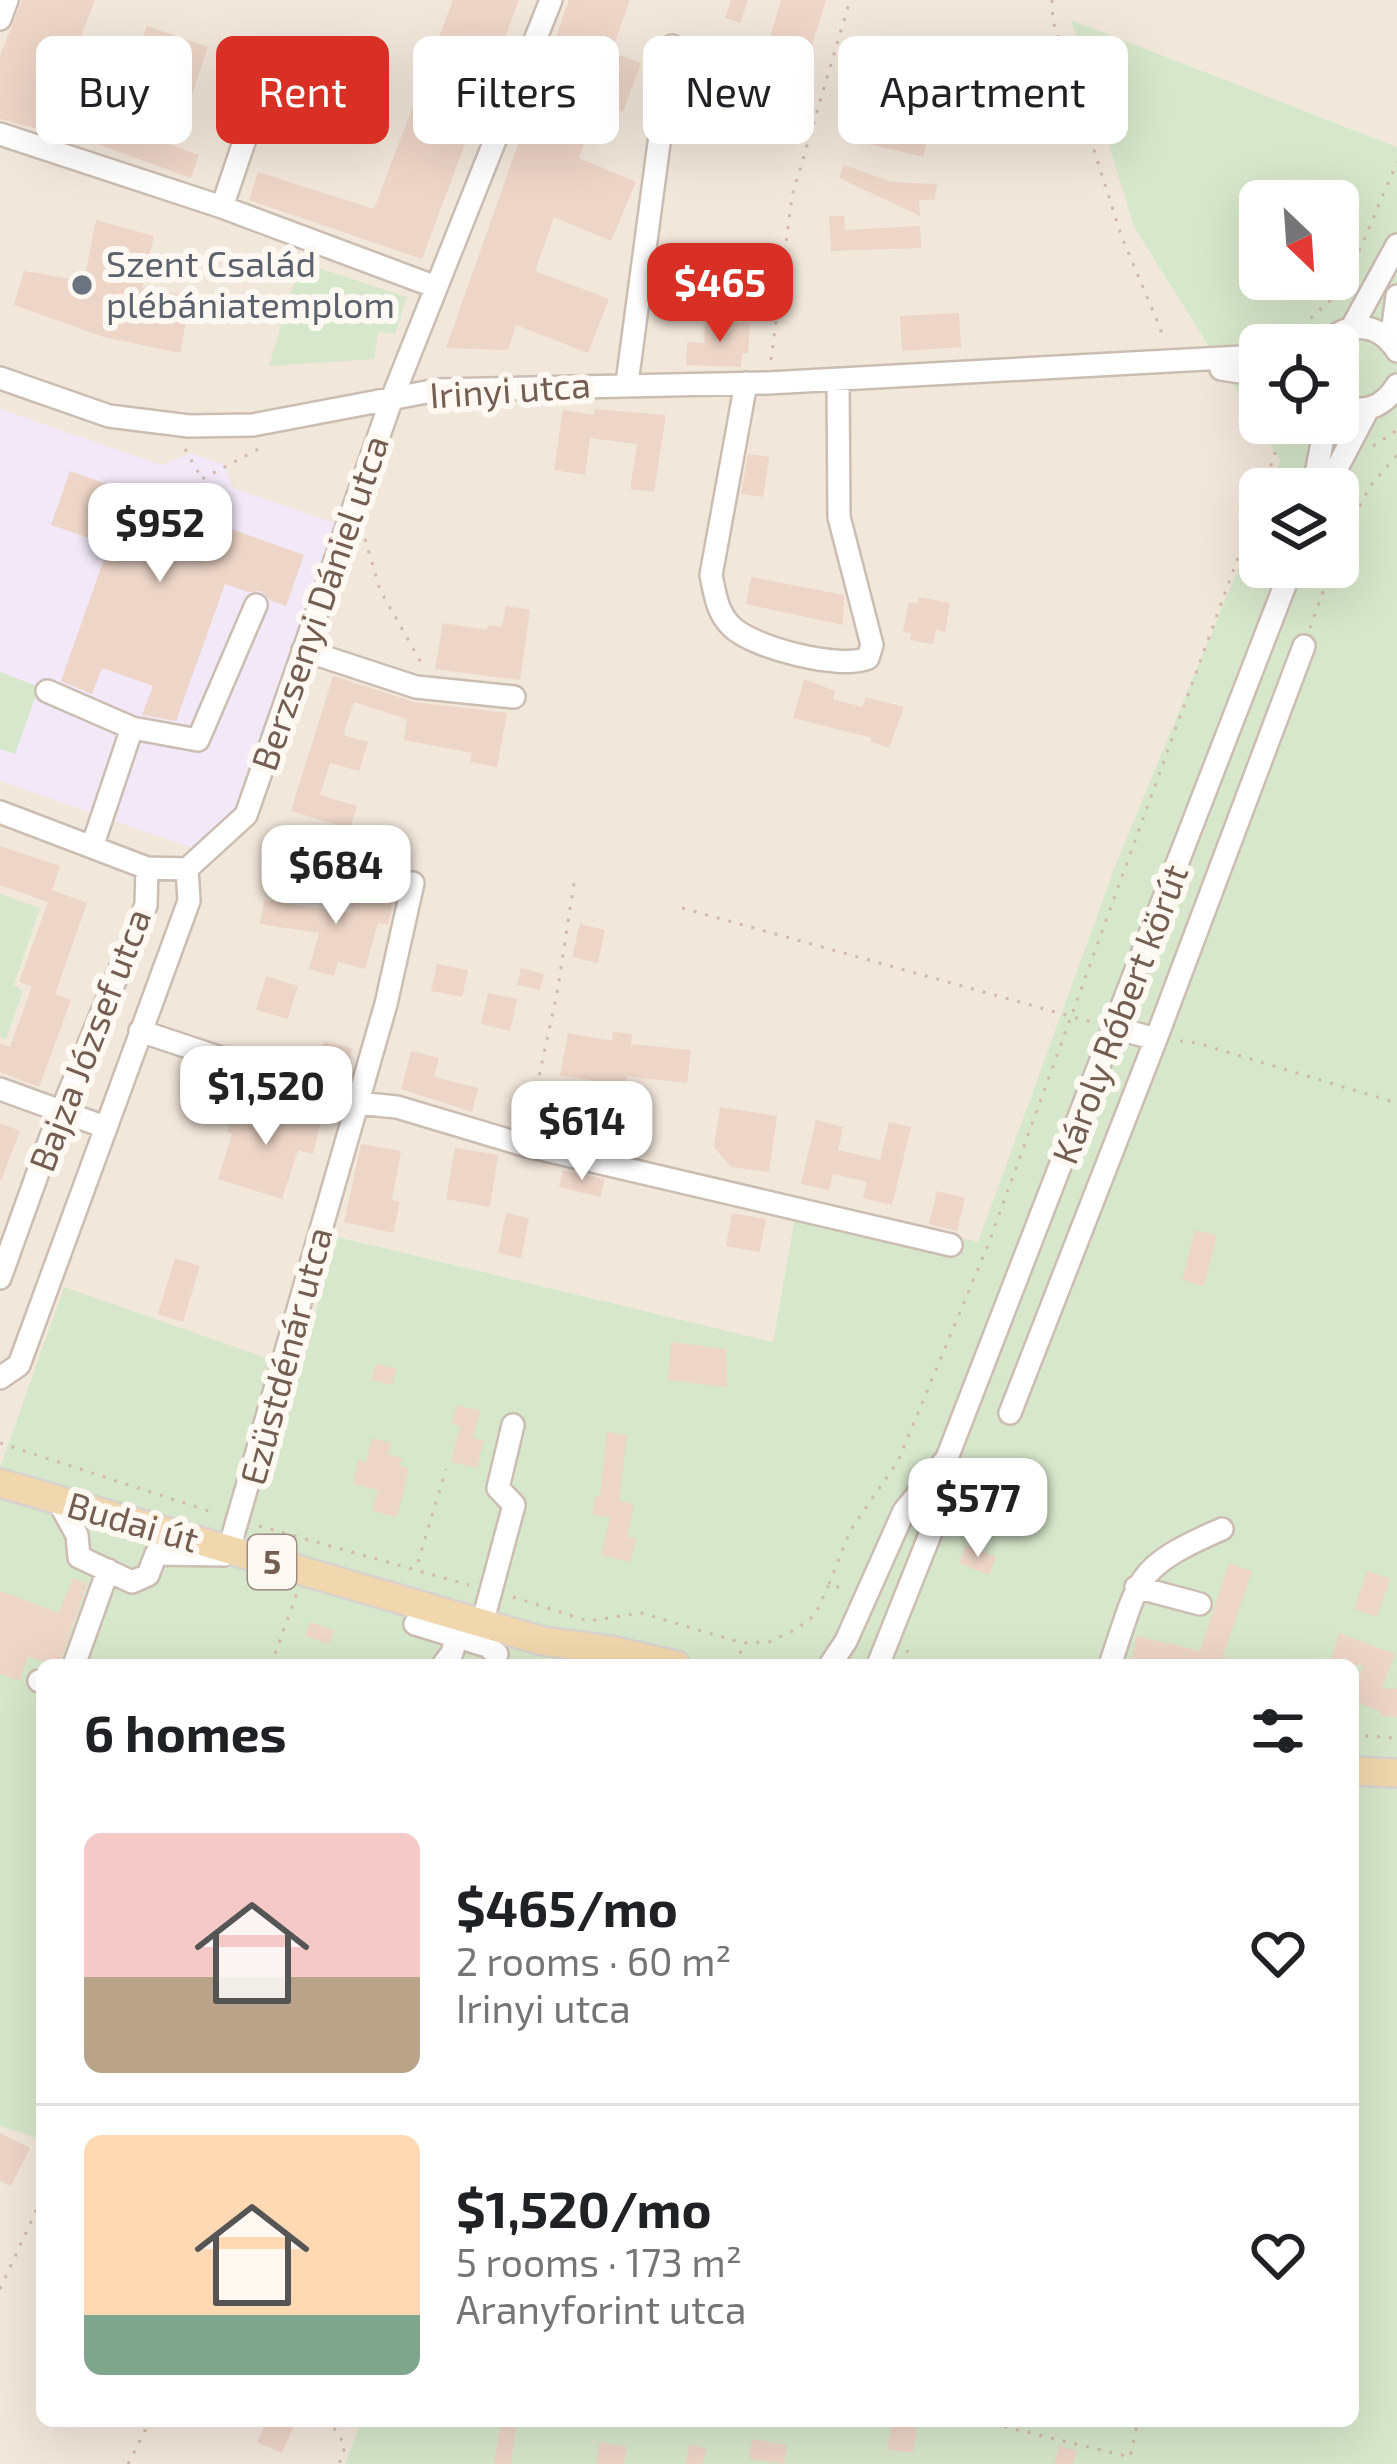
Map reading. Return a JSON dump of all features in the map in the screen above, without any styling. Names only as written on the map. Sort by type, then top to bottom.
[{"type":"main road","name":"Budai út","points":[[0,1483],[305,1572],[484,1638],[610,1650],[650,1659]]},
{"type":"main road","name":"Budai út","points":[[543,1642],[573,1659]]},
{"type":"main road","points":[[1359,1771],[1397,1773]]},
{"type":"street","points":[[0,19],[7,0]]},
{"type":"street","name":"Berzsenyi Dániel utca","points":[[187,869],[247,815],[391,401],[551,0]]},
{"type":"street","points":[[0,134],[221,207],[436,287]]},
{"type":"street","points":[[221,207],[243,144]]},
{"type":"street","points":[[627,383],[659,144]]},
{"type":"street","points":[[1354,324],[1397,245]]},
{"type":"street","points":[[1394,346],[1397,296]]},
{"type":"street","points":[[1359,328],[1373,329],[1394,346]]},
{"type":"street","name":"Irinyi utca","points":[[0,378],[109,416],[176,424],[254,425],[437,390],[838,380],[1239,358]]},
{"type":"street","name":"Irinyi utca","points":[[1166,363],[1239,372]]},
{"type":"street","points":[[757,383],[711,574],[717,604],[728,624],[746,638],[854,664],[868,658],[872,645],[839,517],[838,380]]},
{"type":"street","points":[[1337,468],[1368,409],[1395,391]]},
{"type":"street","points":[[1359,408],[1368,409]]},
{"type":"street","name":"Károly Róbert körút","points":[[880,1659],[940,1512],[947,1458],[1283,588]]},
{"type":"street","points":[[47,691],[132,728],[198,740],[256,604]]},
{"type":"street","points":[[1010,1414],[1304,646]]},
{"type":"street","points":[[304,650],[433,690],[514,697]]},
{"type":"street","points":[[92,847],[132,728]]},
{"type":"street","points":[[0,812],[147,868],[187,869]]},
{"type":"street","name":"Bajza József utca","points":[[0,1278],[61,1111],[146,905],[147,868]]},
{"type":"street","name":"Bajza József utca","points":[[2,1378],[19,1365],[189,901],[187,869]]},
{"type":"street","name":"Ezüstdénár utca","points":[[238,1552],[247,1499],[386,1004],[413,883]]},
{"type":"street","points":[[1115,1028],[1156,1040]]},
{"type":"street","points":[[140,1031],[356,1103],[397,1107],[524,1145],[951,1245]]},
{"type":"street","points":[[0,1089],[105,1127]]},
{"type":"street","points":[[452,1659],[484,1638],[514,1505],[498,1488],[513,1425]]},
{"type":"street","name":"Károly Róbert körút","points":[[834,1659],[904,1510],[947,1458]]},
{"type":"street","points":[[58,1501],[76,1535],[80,1557],[132,1582],[148,1575],[156,1554],[238,1552]]},
{"type":"street","points":[[1112,1659],[1136,1587],[1167,1553],[1222,1529]]},
{"type":"street","points":[[76,1659],[108,1570]]},
{"type":"street","points":[[1136,1587],[1200,1604]]},
{"type":"street","points":[[416,1624],[484,1638]]},
{"type":"path","points":[[757,383],[792,196],[850,0]]},
{"type":"path","points":[[1052,0],[1053,22],[1121,236],[1161,330],[1166,363]]},
{"type":"path","points":[[1304,324],[1335,296],[1397,162]]},
{"type":"path","points":[[176,424],[202,479],[197,502]]},
{"type":"path","points":[[202,479],[263,446]]},
{"type":"path","points":[[1359,508],[1397,455]]},
{"type":"path","points":[[355,505],[380,590],[433,690]]},
{"type":"path","points":[[829,1583],[850,1532],[898,1461],[988,1245],[1239,556]]},
{"type":"path","points":[[1304,646],[1325,588]]},
{"type":"path","points":[[524,1145],[557,994],[575,876]]},
{"type":"path","points":[[682,908],[1115,1028]]},
{"type":"path","points":[[1156,1040],[1197,1042],[1397,1103]]},
{"type":"path","points":[[418,1562],[446,1469]]},
{"type":"path","points":[[273,1659],[305,1572]]},
{"type":"path","points":[[492,1591],[588,1621],[641,1613],[743,1643],[738,1659]]},
{"type":"path","points":[[910,1659],[907,1651],[911,1638]]},
{"type":"path","points":[[1359,1735],[1397,1738]]},
{"type":"path","points":[[0,2289],[36,2211]]},
{"type":"path","points":[[128,2464],[147,2427]]},
{"type":"path","points":[[332,2427],[345,2447],[339,2464]]},
{"type":"path","points":[[1005,2427],[1130,2457],[1137,2427]]},
{"type":"shaded area","points":[[0,0],[1397,0],[1397,147],[1128,42],[1128,36],[1112,36],[1073,21],[1077,36],[838,36],[838,144],[1109,144],[1134,227],[1239,395],[1239,444],[1270,444],[1280,460],[1277,468],[1239,468],[1239,570],[1115,866],[978,1243],[798,1199],[773,1342],[338,1237],[298,1369],[64,1288],[0,1467]]},
{"type":"shaded area","points":[[0,409],[161,465],[191,453],[224,465],[233,488],[340,525],[239,812],[192,848],[0,781]]},
{"type":"shaded area","points":[[0,2126],[36,2138],[36,2427],[359,2427],[345,2464],[0,2464]]},
{"type":"green space","points":[[1071,20],[1112,36],[1076,36]]},
{"type":"green space","points":[[1128,42],[1397,147],[1397,2464],[345,2464],[359,2427],[1359,2427],[1359,1659],[36,1659],[36,2138],[0,2126],[0,1467],[64,1287],[298,1369],[338,1237],[773,1342],[798,1199],[978,1242],[1115,866],[1239,567],[1239,588],[1359,588],[1359,468],[1277,468],[1280,460],[1270,444],[1359,444],[1359,324],[1239,324],[1239,395],[1134,227],[1109,144],[1128,144]]},
{"type":"green space","points":[[300,262],[407,297],[395,334],[378,332],[374,359],[269,366]]},
{"type":"green space","points":[[0,672],[39,687],[15,754],[0,749]]},
{"type":"green space","points":[[0,894],[40,908],[14,985],[23,991],[6,1039],[0,1037]]},
{"type":"building","points":[[22,0],[95,0],[81,36],[36,36],[36,129],[0,119],[0,56]]},
{"type":"building","points":[[453,0],[519,0],[506,36],[439,36]]},
{"type":"building","points":[[569,0],[630,0],[617,36],[556,36]]},
{"type":"building","points":[[731,0],[748,0],[740,23],[725,18]]},
{"type":"building","points":[[781,0],[826,0],[814,39],[771,36]]},
{"type":"building","points":[[147,26],[176,36],[143,36]]},
{"type":"building","points":[[192,41],[208,47],[192,94]]},
{"type":"building","points":[[619,55],[641,63],[623,112],[619,110]]},
{"type":"building","points":[[413,106],[413,144],[465,144],[422,259],[249,200],[258,172],[374,209]]},
{"type":"building","points":[[97,144],[169,144],[199,155],[191,178]]},
{"type":"building","points":[[518,144],[584,144],[579,158],[636,182],[611,241],[554,217],[535,271],[609,299],[588,353],[516,325],[508,350],[446,348]]},
{"type":"building","points":[[869,144],[926,144],[923,157]]},
{"type":"building","points":[[844,165],[892,182],[937,184],[935,200],[919,200],[920,216],[839,178]]},
{"type":"building","points":[[829,216],[844,216],[845,230],[920,226],[921,248],[831,251]]},
{"type":"building","name":"Szent Család plébániatemplom","points":[[96,220],[154,236],[142,288],[191,296],[180,353],[104,337],[14,305],[24,271],[84,281]]},
{"type":"building","points":[[707,248],[757,254],[753,288],[703,282]]},
{"type":"building","points":[[959,313],[961,347],[902,351],[900,316]]},
{"type":"building","points":[[705,321],[750,323],[748,353],[742,353],[741,367],[686,365],[687,342],[704,343]]},
{"type":"building","points":[[595,409],[666,415],[654,492],[630,489],[637,444],[590,438],[585,475],[554,470],[563,410],[594,415]]},
{"type":"building","points":[[748,454],[769,457],[763,497],[741,494]]},
{"type":"building","points":[[70,471],[163,504],[168,491],[225,512],[220,525],[304,555],[286,606],[261,591],[225,584],[176,721],[142,715],[153,686],[102,668],[92,694],[61,681],[109,545],[51,525]]},
{"type":"building","points":[[751,577],[844,595],[843,625],[746,604]]},
{"type":"building","points":[[919,597],[950,603],[945,632],[936,630],[933,644],[910,640],[911,633],[903,632],[909,602],[918,604]]},
{"type":"building","points":[[506,606],[530,610],[520,680],[435,669],[443,623],[487,630],[488,625],[502,627]]},
{"type":"building","points":[[333,676],[414,702],[507,713],[497,767],[470,762],[472,753],[404,740],[407,719],[354,702],[343,735],[368,742],[359,771],[330,763],[320,795],[357,806],[350,829],[291,811]]},
{"type":"building","points":[[804,679],[835,691],[833,699],[862,707],[866,697],[904,707],[889,748],[870,741],[872,738],[793,718]]},
{"type":"building","points":[[0,846],[60,866],[52,890],[87,903],[55,994],[71,1000],[39,1087],[0,1072],[0,1043],[10,1047],[32,986],[19,982],[48,902],[0,885]]},
{"type":"building","points":[[357,884],[395,893],[388,925],[378,923],[365,969],[338,962],[334,976],[309,969],[319,933],[260,924],[264,900],[350,913]]},
{"type":"building","points":[[580,924],[605,930],[598,963],[572,957]]},
{"type":"building","points":[[437,964],[468,970],[462,997],[431,991]]},
{"type":"building","points":[[521,968],[544,974],[540,990],[517,985]]},
{"type":"building","points":[[266,976],[298,986],[288,1019],[256,1010]]},
{"type":"building","points":[[488,993],[517,999],[510,1031],[481,1024]]},
{"type":"building","points":[[613,1032],[632,1034],[631,1044],[691,1050],[687,1083],[627,1076],[624,1105],[592,1102],[595,1081],[560,1075],[568,1033],[612,1041]]},
{"type":"building","points":[[324,1042],[352,1048],[345,1084],[317,1074]]},
{"type":"building","points":[[411,1051],[439,1058],[434,1077],[478,1088],[472,1112],[401,1089]]},
{"type":"building","points":[[236,1100],[321,1122],[313,1154],[298,1150],[282,1199],[218,1179],[232,1134],[227,1132]]},
{"type":"building","points":[[720,1107],[777,1116],[769,1172],[731,1167],[714,1147]]},
{"type":"building","points":[[816,1120],[843,1127],[838,1150],[880,1160],[889,1122],[911,1127],[892,1205],[863,1198],[867,1182],[833,1174],[829,1190],[801,1184]]},
{"type":"building","points":[[0,1123],[20,1131],[1,1181],[0,1180]]},
{"type":"building","points":[[361,1144],[401,1151],[392,1200],[400,1202],[393,1233],[344,1222]]},
{"type":"building","points":[[455,1148],[498,1155],[490,1207],[446,1199]]},
{"type":"building","points":[[563,1170],[605,1179],[600,1197],[559,1187]]},
{"type":"building","points":[[937,1191],[965,1198],[957,1231],[929,1224]]},
{"type":"building","points":[[506,1213],[529,1218],[521,1258],[498,1253]]},
{"type":"building","points":[[732,1213],[766,1219],[760,1252],[726,1246]]},
{"type":"building","points":[[1195,1230],[1217,1235],[1204,1286],[1182,1280]]},
{"type":"building","points":[[175,1258],[200,1266],[183,1322],[158,1314]]},
{"type":"building","points":[[671,1342],[726,1349],[727,1387],[668,1380]]},
{"type":"building","points":[[376,1364],[396,1368],[392,1385],[371,1380]]},
{"type":"building","points":[[457,1405],[480,1411],[473,1438],[484,1440],[477,1468],[451,1462],[460,1426],[452,1424]]},
{"type":"building","points":[[607,1432],[627,1435],[619,1501],[634,1504],[627,1537],[636,1539],[630,1562],[601,1555],[610,1518],[592,1514],[596,1496],[600,1497]]},
{"type":"building","points":[[372,1438],[391,1443],[388,1454],[402,1458],[400,1466],[409,1468],[397,1517],[372,1511],[378,1490],[353,1484],[358,1460],[366,1462]]},
{"type":"building","points":[[966,1545],[996,1557],[989,1575],[959,1563]]},
{"type":"building","points":[[1229,1563],[1252,1571],[1223,1657],[1233,1659],[1131,1659],[1137,1636],[1200,1651]]},
{"type":"building","points":[[1367,1571],[1390,1579],[1377,1617],[1354,1609]]},
{"type":"building","points":[[73,1578],[87,1584],[61,1659],[28,1657],[19,1681],[0,1674],[0,1591],[59,1613]]},
{"type":"building","points":[[310,1622],[334,1630],[329,1644],[305,1636]]},
{"type":"building","points":[[1339,1633],[1395,1654],[1382,1688],[1397,1689],[1397,1717],[1380,1716],[1380,1711],[1359,1703],[1363,1665],[1359,1659],[1331,1659]]},
{"type":"building","points":[[0,2133],[30,2148],[11,2186],[0,2181]]},
{"type":"building","points":[[264,2427],[293,2427],[282,2453],[257,2442]]},
{"type":"building","points":[[500,2427],[516,2428],[511,2464],[494,2464]]},
{"type":"building","points":[[891,2427],[917,2427],[913,2453],[887,2449]]},
{"type":"building","points":[[752,2439],[787,2445],[784,2464],[749,2459]]},
{"type":"building","points":[[599,2442],[627,2447],[624,2464],[596,2464]]},
{"type":"building","points":[[690,2444],[707,2449],[702,2464],[685,2464]]},
{"type":"building","points":[[1059,2446],[1077,2451],[1073,2464],[1054,2464]]},
{"type":"place","name":"Szent Család plébániatemplom","points":[[82,285]]}]
